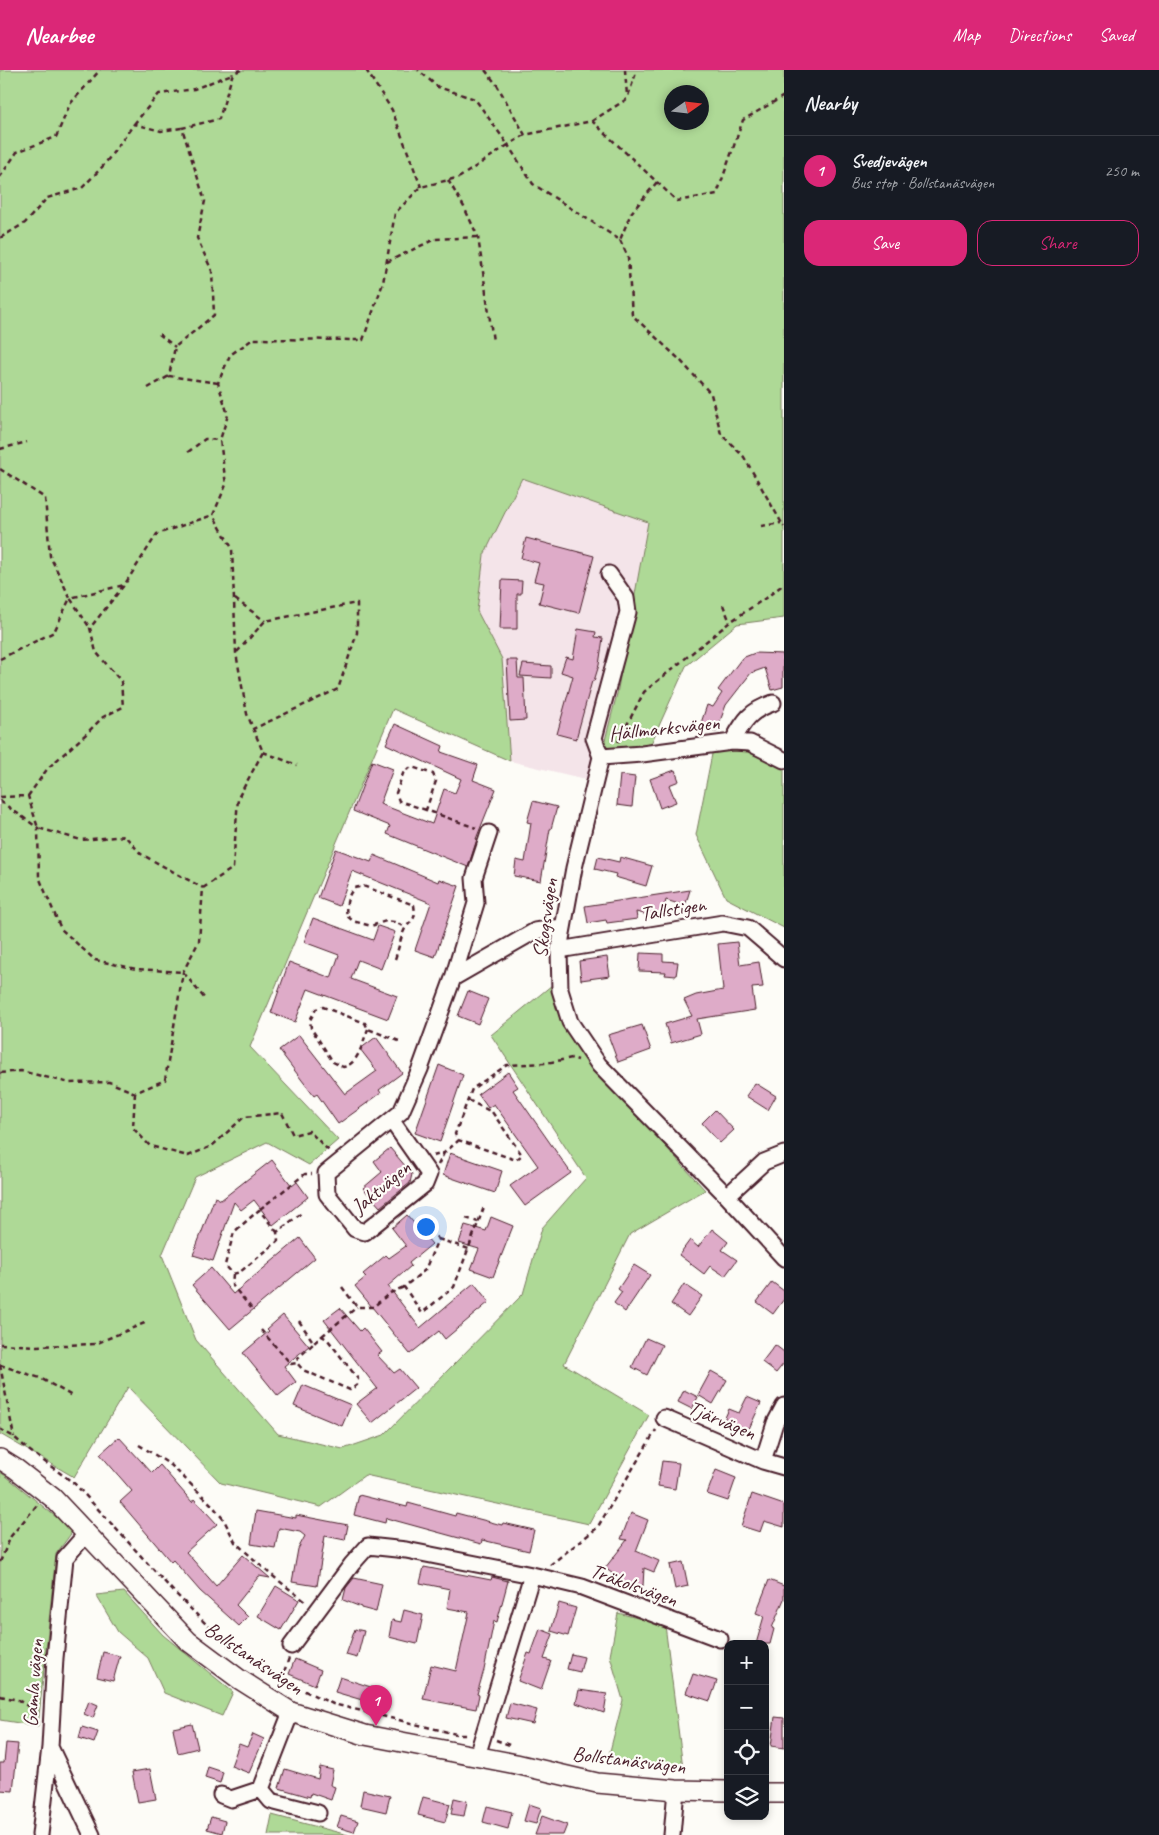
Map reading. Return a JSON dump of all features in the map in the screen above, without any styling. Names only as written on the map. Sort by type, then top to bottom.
[{"type":"street","name":"Skogsvägen","points":[[609,574],[626,598],[628,612],[594,738],[606,756],[574,868],[562,928],[559,950],[560,990],[570,1022],[598,1066],[727,1196],[784,1258]]},
{"type":"street","name":"Hällmarksvägen","points":[[732,742],[743,722],[748,717],[758,708],[773,703]]},
{"type":"street","name":"Hällmarksvägen","points":[[606,756],[642,754],[732,742],[750,744],[784,760]]},
{"type":"street","name":"Jaktvägen","points":[[392,1121],[429,1174],[424,1184],[365,1232],[355,1229],[327,1194],[326,1173],[402,1112],[420,1069],[453,978],[476,903],[474,878],[489,833]]},
{"type":"street","name":"Tallstigen","points":[[559,950],[723,923],[748,928],[784,959]]},
{"type":"street","points":[[453,978],[535,931],[562,928]]},
{"type":"street","points":[[727,1196],[764,1162],[784,1154]]},
{"type":"street","points":[[763,1461],[775,1424],[784,1406]]},
{"type":"street","name":"Tjärvägen","points":[[664,1418],[763,1461],[784,1467]]},
{"type":"street","name":"Bollstanäsvägen","points":[[0,1459],[16,1469],[47,1494],[87,1533],[188,1641],[239,1679],[291,1712],[365,1735],[477,1756],[597,1783],[724,1792]]},
{"type":"street","name":"Gamla vägen","points":[[87,1533],[65,1558],[55,1658],[50,1747],[92,1835]]},
{"type":"street","name":"Träkolsvägen","points":[[318,1610],[352,1564],[368,1546],[406,1550],[582,1587],[720,1639]]},
{"type":"street","points":[[477,1756],[532,1575]]},
{"type":"street","points":[[291,1646],[318,1610]]},
{"type":"street","points":[[261,1789],[291,1712]]},
{"type":"street","points":[[40,1835],[50,1747]]},
{"type":"street","points":[[221,1795],[231,1799],[261,1789]]},
{"type":"street","points":[[261,1789],[271,1801],[318,1813]]},
{"type":"street","points":[[672,1835],[676,1790]]},
{"type":"street","points":[[769,1793],[784,1793]]},
{"type":"path","points":[[0,177],[17,152],[56,137],[70,104],[100,70]]},
{"type":"path","points":[[0,238],[25,223],[47,198],[82,188],[104,165],[159,94],[194,89],[241,70]]},
{"type":"path","points":[[366,70],[392,110],[421,187]]},
{"type":"path","points":[[418,70],[438,86],[475,99],[533,184],[620,240],[628,257],[632,315],[680,360],[710,394],[721,434],[744,457],[784,527]]},
{"type":"path","points":[[486,70],[497,85],[525,135]]},
{"type":"path","points":[[626,70],[627,98]]},
{"type":"path","points":[[90,628],[125,584],[157,534],[213,515],[226,485],[220,440],[228,415],[218,383],[230,355],[253,339],[363,340],[383,283],[395,213],[421,187],[460,177],[525,135],[592,121],[627,98],[637,70]]},
{"type":"path","points":[[134,124],[161,131],[219,119],[233,73]]},
{"type":"path","points":[[592,121],[676,201],[716,194],[743,120],[784,96]]},
{"type":"path","points":[[169,376],[175,347],[214,315],[212,271],[197,238],[205,201],[182,128]]},
{"type":"path","points":[[448,180],[464,207],[478,237],[493,341]]},
{"type":"path","points":[[620,240],[631,213],[657,182]]},
{"type":"path","points":[[387,262],[435,239],[478,237]]},
{"type":"path","points":[[159,334],[175,347]]},
{"type":"path","points":[[148,388],[169,376],[218,383]]},
{"type":"path","points":[[188,452],[205,438],[220,440]]},
{"type":"path","points":[[0,449],[27,442]]},
{"type":"path","points":[[0,469],[45,498],[50,556],[70,598],[90,628],[96,652],[121,680],[123,707],[103,717],[48,768],[28,796]]},
{"type":"path","points":[[213,515],[232,548],[236,653],[246,714],[263,752],[297,765]]},
{"type":"path","points":[[762,526],[781,523]]},
{"type":"path","points":[[70,598],[125,584]]},
{"type":"path","points":[[606,756],[644,692],[730,622],[784,584]]},
{"type":"path","points":[[0,659],[54,632],[70,598]]},
{"type":"path","points":[[235,599],[265,621]]},
{"type":"path","points":[[236,653],[265,621],[357,603],[357,633],[338,689],[253,729]]},
{"type":"path","points":[[723,605],[730,622]]},
{"type":"path","points":[[203,888],[233,868],[238,798],[263,752]]},
{"type":"path","points":[[426,810],[436,781],[433,774],[412,767],[404,771],[396,793],[399,801],[489,833]]},
{"type":"path","points":[[0,797],[28,796]]},
{"type":"path","points":[[28,796],[38,828],[39,877],[61,928],[95,960],[136,969],[183,972],[205,999]]},
{"type":"path","points":[[0,802],[38,828],[81,840],[125,836],[141,854],[203,888]]},
{"type":"path","points":[[395,959],[406,927],[412,923],[415,913],[414,905],[363,886],[355,888],[345,908],[346,916],[353,921],[372,926],[386,921],[406,927]]},
{"type":"path","points":[[0,1073],[21,1071],[70,1083],[109,1082],[135,1093],[165,1080],[183,972],[199,941],[203,888]]},
{"type":"path","points":[[368,1029],[355,1060],[350,1066],[343,1067],[333,1062],[311,1028],[310,1020],[316,1010],[323,1007],[365,1023],[368,1029],[399,1041]]},
{"type":"path","points":[[468,1100],[492,1112],[522,1155],[516,1160],[458,1140],[455,1134],[472,1089],[506,1065],[546,1063],[572,1058],[598,1066]]},
{"type":"path","points":[[135,1093],[133,1128],[150,1146],[188,1156],[212,1146],[244,1118],[282,1113],[293,1135],[309,1131],[340,1162]]},
{"type":"path","points":[[422,1163],[428,1158],[444,1153],[458,1140]]},
{"type":"path","points":[[252,1309],[232,1285],[233,1274],[225,1264],[234,1232],[305,1174],[326,1173]]},
{"type":"path","points":[[404,1287],[422,1313],[454,1287],[484,1208]]},
{"type":"path","points":[[233,1274],[240,1272],[278,1241],[277,1232],[259,1210]]},
{"type":"path","points":[[277,1232],[303,1212]]},
{"type":"path","points":[[466,1218],[478,1222]]},
{"type":"path","points":[[425,1222],[438,1239],[469,1249]]},
{"type":"path","points":[[322,1336],[328,1340],[358,1379],[357,1385],[350,1390],[302,1370],[298,1363],[298,1358],[322,1336],[357,1307],[373,1307],[390,1293],[404,1287],[425,1270],[438,1239]]},
{"type":"path","points":[[342,1287],[357,1307]]},
{"type":"path","points":[[298,1321],[314,1343]]},
{"type":"path","points":[[0,1344],[37,1346],[95,1344],[147,1322]]},
{"type":"path","points":[[261,1330],[291,1364],[298,1363]]},
{"type":"path","points":[[0,1364],[40,1378],[74,1397]]},
{"type":"path","points":[[0,1364],[14,1437]]},
{"type":"path","points":[[532,1575],[548,1566],[597,1528],[664,1418]]},
{"type":"path","points":[[0,1429],[14,1437],[75,1484],[173,1591],[225,1643],[281,1680],[333,1704],[460,1735],[483,1735],[518,1748]]},
{"type":"path","points":[[139,1445],[171,1465],[212,1505],[224,1520],[235,1542],[294,1594],[318,1610]]},
{"type":"path","points":[[0,1562],[11,1536],[47,1494]]},
{"type":"path","points":[[281,1680],[291,1646]]},
{"type":"path","points":[[0,1696],[18,1700],[51,1720]]},
{"type":"shaded area","points":[[522,477],[648,522],[617,694],[603,748],[589,780],[510,761],[502,659],[477,611],[484,555]]},
{"type":"green space","points":[[0,70],[784,70],[784,618],[737,624],[686,666],[649,748],[603,748],[617,694],[648,522],[522,478],[484,555],[477,611],[502,659],[510,761],[393,709],[250,1047],[338,1140],[309,1165],[267,1142],[195,1177],[162,1255],[196,1340],[278,1434],[343,1449],[384,1435],[523,1294],[542,1228],[586,1178],[491,1035],[552,985],[563,1024],[597,1071],[705,1190],[630,1234],[564,1364],[649,1415],[589,1524],[365,1475],[321,1507],[221,1483],[128,1387],[74,1477],[0,1434]]},
{"type":"green space","points":[[713,749],[753,750],[784,764],[784,928],[726,898],[696,835]]},
{"type":"green space","points":[[0,1472],[73,1531],[56,1554],[38,1726],[0,1720]]},
{"type":"green space","points":[[124,1592],[163,1635],[233,1692],[222,1716],[164,1693],[148,1658],[118,1632],[96,1595]]},
{"type":"green space","points":[[618,1613],[665,1625],[683,1768],[608,1759],[623,1700],[610,1656]]},
{"type":"green space","points":[[272,1815],[348,1835],[268,1835]]},
{"type":"building","points":[[526,538],[594,556],[579,613],[539,603],[544,583],[534,581],[539,563],[521,558]]},
{"type":"building","points":[[502,580],[522,581],[521,594],[517,594],[517,629],[500,629]]},
{"type":"building","points":[[578,629],[596,632],[595,637],[603,638],[599,665],[594,681],[592,681],[576,739],[557,734],[573,676],[561,672],[566,657],[573,659]]},
{"type":"building","points":[[755,653],[783,654],[783,687],[772,690],[765,668],[751,673],[726,705],[716,732],[700,726],[707,705],[713,707],[722,693],[718,690],[742,658]]},
{"type":"building","points":[[507,660],[517,660],[518,678],[524,678],[526,720],[510,721]]},
{"type":"building","points":[[523,664],[551,666],[551,678],[520,676]]},
{"type":"building","points":[[395,724],[443,746],[441,752],[478,765],[473,780],[496,789],[476,839],[468,867],[387,834],[390,826],[353,811],[372,761],[393,769],[380,804],[432,824],[444,789],[455,793],[461,779],[386,744]]},
{"type":"building","points":[[675,770],[679,781],[669,785],[676,802],[660,808],[650,779]]},
{"type":"building","points":[[620,775],[635,777],[632,807],[617,805]]},
{"type":"building","points":[[533,801],[557,807],[550,829],[541,881],[514,876],[516,860],[525,862],[531,823],[527,822]]},
{"type":"building","points":[[336,849],[371,862],[374,855],[438,882],[439,879],[459,886],[435,957],[415,950],[431,903],[352,871],[339,906],[318,898]]},
{"type":"building","points":[[598,857],[619,862],[620,857],[652,866],[646,886],[615,877],[616,874],[595,869]]},
{"type":"building","points":[[690,890],[685,906],[666,900],[661,918],[636,912],[637,919],[607,923],[606,920],[588,923],[585,906]]},
{"type":"building","points":[[313,918],[373,940],[378,926],[395,932],[381,969],[358,960],[351,979],[397,996],[388,1019],[308,989],[295,1022],[271,1013],[289,962],[331,978],[339,955],[304,942]]},
{"type":"building","points":[[737,942],[740,965],[759,962],[763,987],[752,988],[755,1010],[697,1019],[701,1034],[671,1043],[665,1024],[692,1016],[684,1000],[696,995],[723,990],[718,944]]},
{"type":"building","points":[[640,953],[663,954],[663,961],[678,962],[676,976],[665,975],[666,972],[639,971]]},
{"type":"building","points":[[607,957],[610,976],[581,980],[579,961]]},
{"type":"building","points":[[468,991],[488,999],[478,1024],[458,1016]]},
{"type":"building","points":[[642,1025],[651,1050],[618,1062],[608,1035]]},
{"type":"building","points":[[299,1035],[345,1094],[377,1071],[360,1049],[376,1037],[402,1073],[379,1090],[381,1093],[338,1124],[317,1094],[314,1096],[279,1050]]},
{"type":"building","points":[[439,1065],[463,1075],[440,1142],[415,1133]]},
{"type":"building","points":[[508,1072],[518,1087],[513,1090],[571,1173],[525,1206],[510,1186],[538,1166],[494,1104],[488,1108],[478,1094]]},
{"type":"building","points":[[755,1083],[776,1096],[768,1110],[746,1096]]},
{"type":"building","points":[[715,1110],[734,1130],[720,1143],[702,1123]]},
{"type":"building","points":[[390,1148],[412,1174],[410,1183],[380,1207],[363,1188],[382,1172],[374,1161]]},
{"type":"building","points":[[450,1153],[502,1171],[495,1193],[443,1175]]},
{"type":"building","points":[[272,1160],[292,1186],[297,1182],[308,1197],[273,1225],[254,1200],[241,1210],[234,1202],[213,1261],[193,1255],[215,1197],[221,1200]]},
{"type":"building","points":[[407,1215],[432,1244],[409,1263],[411,1266],[388,1286],[420,1328],[474,1283],[489,1302],[445,1339],[439,1331],[410,1354],[355,1286],[366,1277],[363,1274],[386,1255],[389,1258],[406,1246],[392,1228]]},
{"type":"building","points":[[491,1217],[513,1226],[493,1277],[471,1269],[479,1249],[459,1243],[465,1225],[486,1231]]},
{"type":"building","points":[[712,1229],[728,1242],[722,1250],[737,1260],[725,1276],[710,1266],[704,1274],[679,1255],[690,1240],[698,1247]]},
{"type":"building","points":[[300,1238],[315,1258],[230,1329],[192,1285],[211,1268],[233,1294]]},
{"type":"building","points":[[634,1265],[650,1275],[625,1312],[614,1303],[622,1292],[618,1289]]},
{"type":"building","points":[[772,1282],[784,1291],[784,1299],[773,1314],[757,1302]]},
{"type":"building","points":[[684,1284],[702,1296],[688,1316],[671,1304]]},
{"type":"building","points":[[340,1308],[360,1331],[363,1328],[382,1352],[377,1355],[394,1373],[400,1369],[416,1388],[372,1423],[356,1404],[377,1388],[324,1320]]},
{"type":"building","points":[[283,1315],[309,1346],[284,1366],[296,1382],[278,1396],[243,1353],[269,1331],[267,1329]]},
{"type":"building","points":[[646,1338],[662,1345],[647,1375],[632,1367]]},
{"type":"building","points":[[775,1345],[784,1352],[784,1363],[776,1373],[762,1362]]},
{"type":"building","points":[[711,1371],[727,1380],[713,1404],[698,1395]]},
{"type":"building","points":[[303,1385],[351,1405],[342,1426],[294,1406]]},
{"type":"building","points":[[684,1390],[698,1397],[692,1409],[678,1402]]},
{"type":"building","points":[[747,1397],[761,1403],[747,1433],[723,1422],[729,1409],[739,1413]]},
{"type":"building","points":[[119,1437],[152,1473],[160,1465],[192,1502],[194,1499],[217,1524],[186,1552],[216,1586],[243,1555],[270,1578],[259,1576],[236,1605],[248,1617],[239,1626],[200,1591],[173,1560],[171,1562],[120,1502],[132,1491],[100,1454]]},
{"type":"building","points":[[662,1461],[679,1463],[675,1489],[658,1486]]},
{"type":"building","points":[[716,1470],[736,1478],[728,1501],[707,1494]]},
{"type":"building","points":[[752,1494],[784,1505],[784,1527],[764,1521],[760,1532],[741,1526]]},
{"type":"building","points":[[359,1495],[407,1507],[408,1503],[455,1516],[456,1513],[502,1525],[503,1523],[534,1530],[529,1551],[482,1540],[481,1544],[386,1518],[385,1523],[354,1515]]},
{"type":"building","points":[[256,1511],[296,1518],[296,1515],[348,1525],[345,1540],[325,1536],[317,1586],[292,1582],[298,1549],[305,1536],[300,1532],[279,1528],[275,1548],[251,1544]]},
{"type":"building","points":[[631,1513],[648,1520],[636,1551],[659,1561],[654,1572],[644,1568],[643,1586],[625,1583],[605,1568],[627,1540],[621,1539]]},
{"type":"building","points":[[683,1562],[688,1586],[675,1589],[670,1565]]},
{"type":"building","points":[[424,1567],[491,1580],[492,1577],[508,1581],[497,1622],[494,1621],[477,1694],[479,1695],[476,1709],[423,1699],[431,1665],[456,1671],[469,1612],[447,1608],[450,1589],[420,1583]]},
{"type":"building","points":[[354,1578],[382,1584],[376,1612],[343,1600],[346,1588]]},
{"type":"building","points":[[769,1580],[784,1586],[784,1599],[772,1628],[774,1629],[770,1644],[769,1640],[757,1640],[764,1616],[756,1613]]},
{"type":"building","points":[[276,1586],[299,1600],[281,1630],[258,1616]]},
{"type":"building","points":[[559,1603],[576,1608],[568,1636],[551,1631]]},
{"type":"building","points":[[404,1610],[423,1615],[417,1644],[389,1637],[392,1620],[401,1622]]},
{"type":"building","points":[[355,1629],[364,1631],[357,1658],[346,1655]]},
{"type":"building","points":[[540,1629],[553,1634],[544,1659],[551,1661],[541,1690],[518,1681],[528,1653],[531,1654]]},
{"type":"building","points":[[103,1652],[120,1656],[113,1681],[97,1677]]},
{"type":"building","points":[[571,1654],[584,1657],[580,1672],[567,1669]]},
{"type":"building","points":[[295,1659],[321,1670],[315,1685],[289,1674]]},
{"type":"building","points":[[693,1674],[717,1681],[710,1701],[686,1693]]},
{"type":"building","points":[[340,1677],[383,1691],[379,1705],[335,1692]]},
{"type":"building","points":[[579,1690],[607,1694],[604,1713],[576,1703]]},
{"type":"building","points":[[89,1701],[98,1705],[93,1718],[84,1714]]},
{"type":"building","points":[[510,1703],[537,1710],[533,1724],[506,1718]]},
{"type":"building","points":[[775,1717],[784,1718],[784,1748],[771,1746]]},
{"type":"building","points":[[192,1724],[198,1748],[178,1753],[173,1728]]},
{"type":"building","points":[[82,1727],[98,1732],[94,1743],[79,1738]]},
{"type":"building","points":[[253,1734],[264,1739],[249,1773],[231,1766],[239,1744],[247,1747]]},
{"type":"building","points":[[6,1743],[18,1744],[13,1791],[0,1790],[0,1763],[4,1763]]},
{"type":"building","points":[[208,1767],[223,1772],[220,1783],[205,1778]]},
{"type":"building","points":[[320,1767],[333,1770],[330,1785],[335,1787],[331,1800],[311,1793],[310,1797],[279,1788],[285,1769],[318,1779]]},
{"type":"building","points":[[150,1769],[156,1799],[138,1802],[132,1772]]},
{"type":"building","points":[[363,1790],[390,1796],[386,1812],[360,1806]]},
{"type":"building","points":[[423,1797],[450,1804],[445,1822],[418,1815]]},
{"type":"building","points":[[454,1798],[467,1801],[464,1816],[451,1814]]},
{"type":"building","points":[[529,1804],[541,1808],[536,1824],[524,1821]]},
{"type":"building","points":[[487,1806],[512,1812],[508,1829],[483,1822]]},
{"type":"building","points":[[341,1816],[358,1821],[354,1832],[337,1827]]},
{"type":"building","points":[[542,1816],[567,1825],[563,1835],[535,1835]]},
{"type":"building","points":[[211,1817],[225,1821],[222,1833],[207,1829]]},
{"type":"place","name":"Svedjevägen","points":[[376,1726]]}]
